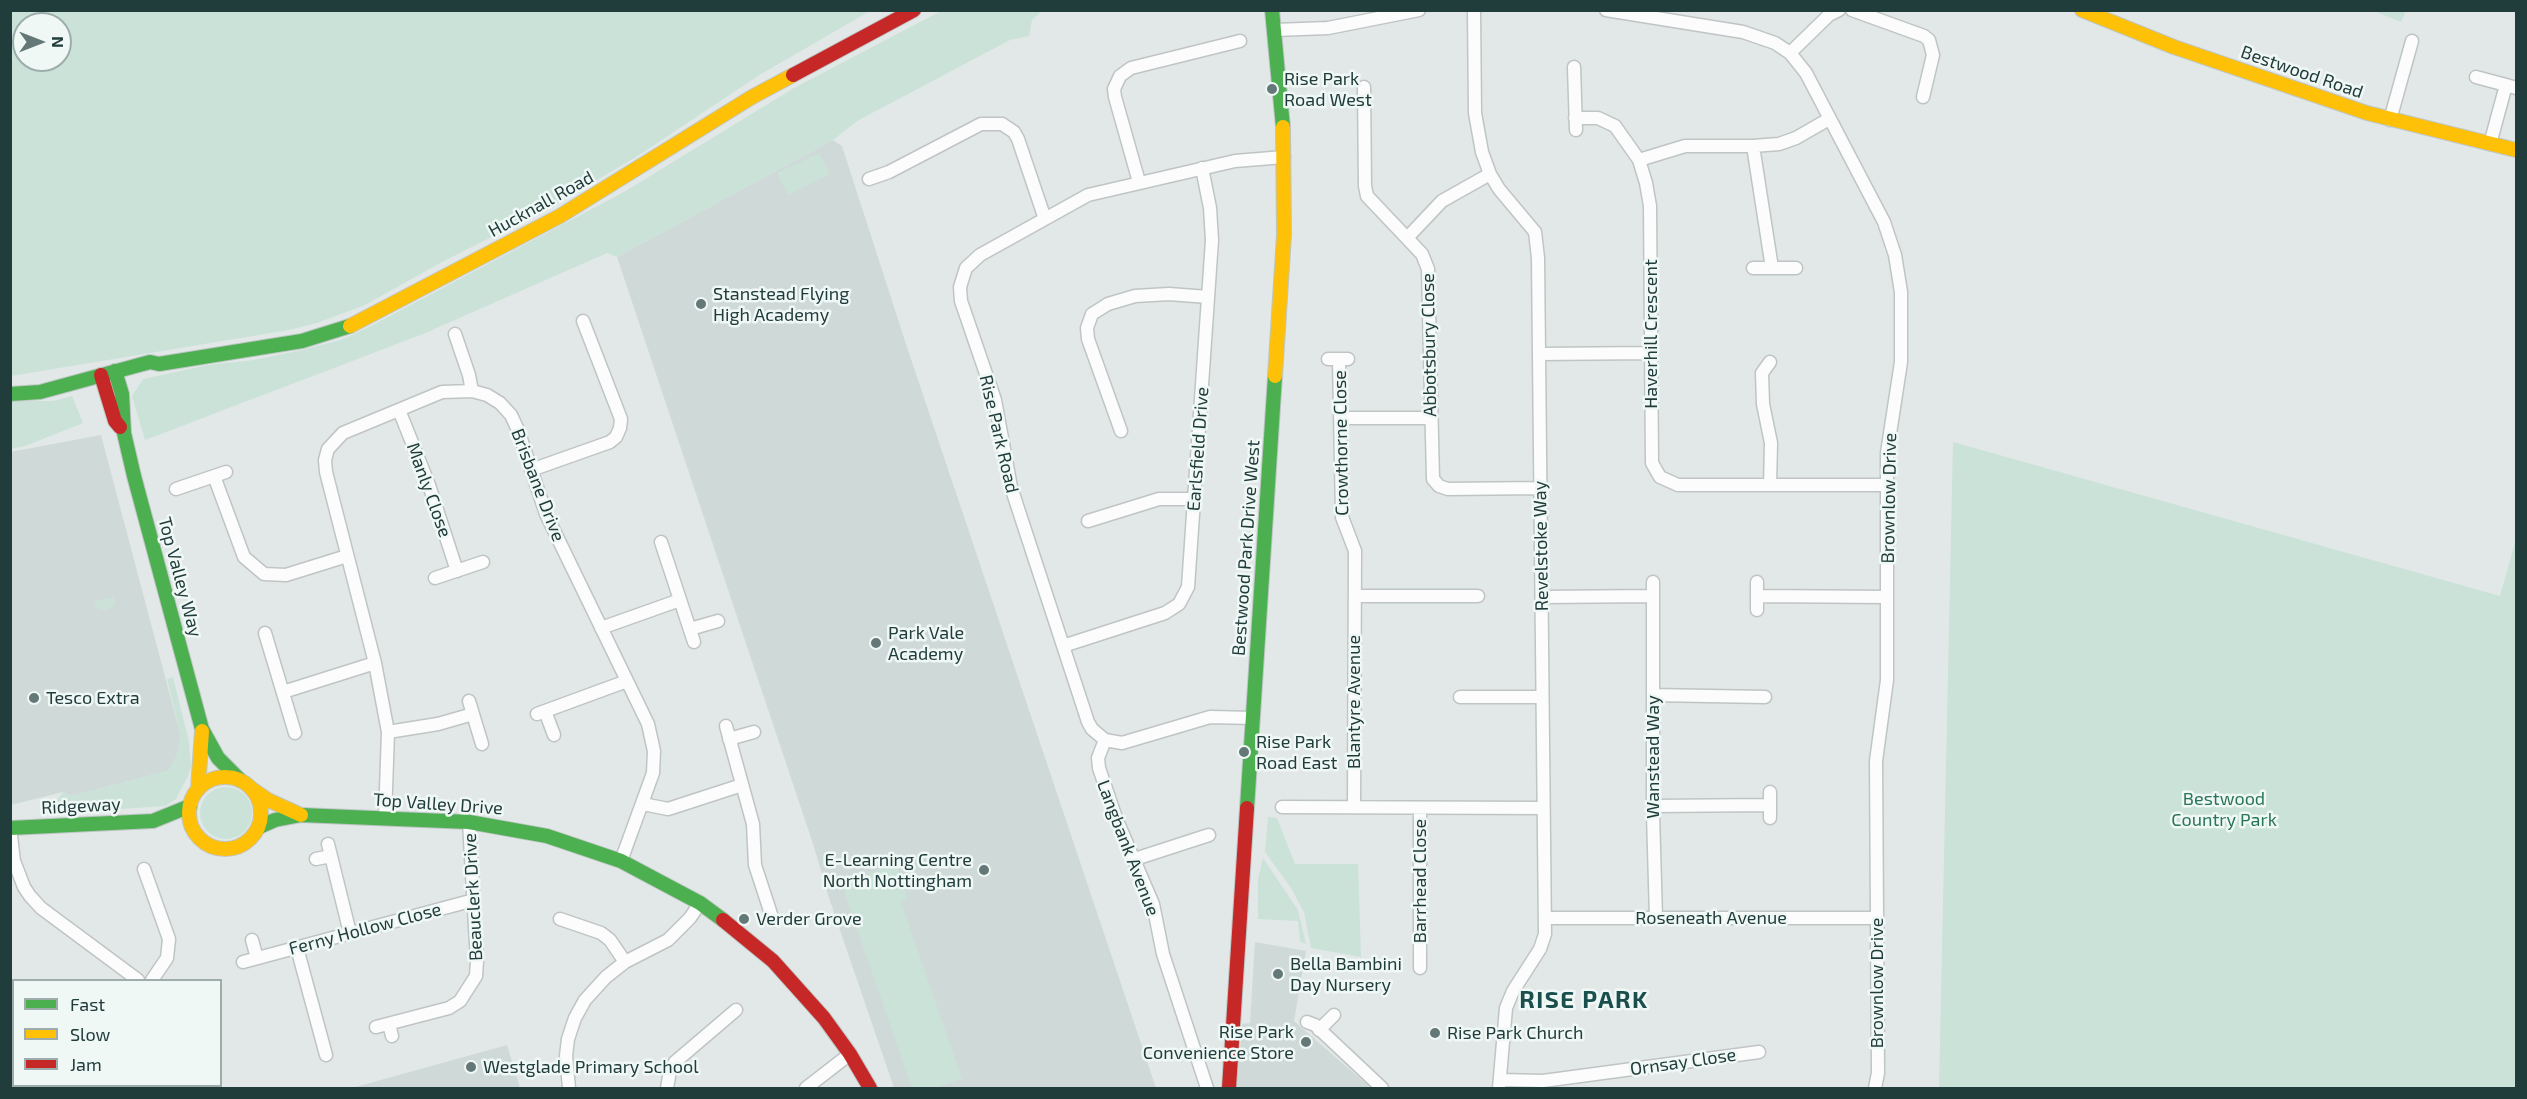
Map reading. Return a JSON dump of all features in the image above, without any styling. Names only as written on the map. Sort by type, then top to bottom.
[{"type":"street","name":"Hucknall Road","points":[[10,394],[40,392],[102,380],[150,362],[159,364],[303,341],[345,328],[560,216],[629,176],[752,97],[914,10]]},
{"type":"street","name":"Bestwood Park Drive West","points":[[1229,1089],[1283,257],[1284,157],[1272,10]]},
{"type":"street","points":[[1275,30],[1328,28],[1419,10]]},
{"type":"street","name":"Revelstoke Way","points":[[1474,10],[1475,113],[1482,152],[1490,174],[1509,202],[1531,226],[1537,238],[1545,934],[1540,949],[1513,991],[1506,1008],[1500,1084]]},
{"type":"street","name":"Brownlow Drive","points":[[1606,10],[1743,32],[1774,43],[1790,53],[1806,73],[1884,222],[1898,269],[1900,362],[1889,433],[1887,484],[1887,680],[1876,761],[1878,1073],[1875,1089]]},
{"type":"street","points":[[1790,53],[1829,15],[1839,10]]},
{"type":"street","points":[[1852,10],[1924,36],[1929,40],[1933,55],[1924,91],[1913,82]]},
{"type":"street","name":"Bestwood Road","points":[[2082,10],[2207,59],[2390,120],[2517,150]]},
{"type":"street","points":[[2390,120],[2412,40]]},
{"type":"street","points":[[1139,182],[1115,96],[1114,89],[1120,76],[1131,68],[1240,41]]},
{"type":"street","name":"Haverhill Crescent","points":[[1574,67],[1576,124],[1598,118],[1615,126],[1639,160],[1646,183],[1650,206],[1652,463],[1660,477],[1678,485],[1887,484]]},
{"type":"street","points":[[2476,76],[2512,86],[2490,144]]},
{"type":"street","name":"Abbotsbury Close","points":[[1364,87],[1366,191],[1370,200],[1422,254],[1428,269],[1431,475],[1439,486],[1448,489],[1540,488]]},
{"type":"street","points":[[1639,160],[1684,146],[1779,144],[1796,138],[1829,118]]},
{"type":"street","points":[[869,179],[889,172],[981,124],[988,122],[1002,124],[1014,132],[1018,139],[1046,219]]},
{"type":"street","points":[[1753,146],[1772,268]]},
{"type":"street","name":"Rise Park Road","points":[[1105,740],[1088,722],[1011,488],[995,400],[961,301],[960,287],[966,268],[971,262],[1088,195],[1235,160],[1284,157]]},
{"type":"street","name":"Earlsfield Drive","points":[[1063,646],[1165,613],[1179,604],[1188,587],[1212,226],[1202,168]]},
{"type":"street","points":[[1407,238],[1442,201],[1490,174]]},
{"type":"street","points":[[1753,268],[1796,268]]},
{"type":"street","points":[[1120,431],[1088,339],[1087,328],[1092,314],[1108,304],[1135,296],[1169,294],[1208,297]]},
{"type":"street","points":[[531,470],[610,442],[620,428],[621,419],[582,330]]},
{"type":"street","points":[[455,334],[472,391]]},
{"type":"street","points":[[446,352],[460,347]]},
{"type":"street","points":[[1539,354],[1652,353]]},
{"type":"street","name":"Crowthorne Close","points":[[1338,359],[1342,517],[1344,527],[1354,547],[1355,596]]},
{"type":"street","points":[[1770,362],[1762,373],[1763,404],[1771,443],[1770,485]]},
{"type":"street","points":[[117,375],[122,394],[124,433]]},
{"type":"street","points":[[102,380],[115,421],[124,433]]},
{"type":"street","name":"Brisbane Drive","points":[[385,818],[388,732],[375,663],[326,472],[325,460],[328,449],[343,433],[442,392],[472,391],[487,395],[500,403],[511,415],[546,514],[648,724],[654,751],[653,773],[644,804],[621,861]]},
{"type":"street","name":"Manly Close","points":[[399,410],[429,485],[457,571]]},
{"type":"street","points":[[1340,418],[1430,418]]},
{"type":"street","name":"Top Valley Way","points":[[124,433],[202,729],[218,758],[240,780]]},
{"type":"street","points":[[176,489],[226,472]]},
{"type":"street","points":[[213,476],[244,557],[264,573],[286,575],[347,556]]},
{"type":"street","points":[[1088,521],[1159,499],[1195,499]]},
{"type":"street","points":[[660,551],[694,642]]},
{"type":"street","points":[[435,578],[483,562]]},
{"type":"street","name":"Wanstead Way","points":[[1653,582],[1653,806],[1656,918]]},
{"type":"street","points":[[1757,582],[1757,609]]},
{"type":"street","points":[[1355,596],[1471,600]]},
{"type":"street","name":"Blantyre Avenue","points":[[1354,807],[1355,596]]},
{"type":"street","points":[[1542,597],[1653,596]]},
{"type":"street","points":[[1757,596],[1887,597]]},
{"type":"street","points":[[601,628],[680,600]]},
{"type":"street","points":[[690,629],[718,621]]},
{"type":"street","points":[[264,642],[283,692],[295,733]]},
{"type":"street","points":[[283,692],[375,663]]},
{"type":"street","points":[[554,735],[541,712],[627,681]]},
{"type":"street","points":[[1653,695],[1765,697]]},
{"type":"street","points":[[1460,697],[1542,697]]},
{"type":"street","points":[[469,701],[482,744]]},
{"type":"street","points":[[388,732],[438,724],[473,714]]},
{"type":"street","points":[[1105,740],[1113,743],[1132,741],[1210,717],[1253,718]]},
{"type":"street","points":[[726,726],[753,824],[754,859],[768,913]]},
{"type":"street","name":"Top Valley Way","points":[[198,789],[202,729]]},
{"type":"street","points":[[729,739],[754,732]]},
{"type":"street","name":"Langbank Avenue","points":[[1105,740],[1098,758],[1099,768],[1116,818],[1153,904],[1163,954],[1203,1057],[1207,1089]]},
{"type":"street","points":[[222,777],[240,780],[252,788],[261,807],[259,827],[249,841],[234,849],[226,850],[210,846],[196,835],[189,816],[190,806],[198,789],[205,783],[222,777]]},
{"type":"street","points":[[644,804],[668,809],[742,784]]},
{"type":"street","name":"Top Valley Drive","points":[[252,788],[268,800],[301,815]]},
{"type":"street","points":[[1653,806],[1770,799],[1770,818]]},
{"type":"street","points":[[1282,807],[1296,801],[1354,807],[1544,808]]},
{"type":"street","name":"Ridgeway","points":[[10,828],[153,821],[190,806]]},
{"type":"street","name":"Barrhead Close","points":[[1420,808],[1414,954],[1420,968]]},
{"type":"street","name":"Top Valley Drive","points":[[259,827],[275,820],[301,815],[469,822],[547,836],[621,861],[700,903],[737,930],[773,961],[824,1018],[850,1054],[870,1089]]},
{"type":"street","name":"Ridgeway","points":[[153,821],[178,827],[196,835]]},
{"type":"street","name":"Beauclerk Drive","points":[[376,1027],[390,1030],[449,1008],[460,1001],[476,976],[469,822]]},
{"type":"street","points":[[10,828],[14,861],[30,896],[41,908],[135,979]]},
{"type":"street","points":[[1135,860],[1209,835]]},
{"type":"street","points":[[316,860],[329,850],[350,933]]},
{"type":"street","points":[[153,979],[167,958],[170,939],[146,875],[161,876]]},
{"type":"street","name":"Ferny Hollow Close","points":[[243,962],[474,900]]},
{"type":"street","points":[[569,1089],[566,1056],[568,1039],[575,1018],[595,988],[625,962],[668,940],[690,918],[700,903]]},
{"type":"street","name":"Roseneath Avenue","points":[[1545,918],[1877,918]]},
{"type":"street","points":[[560,919],[572,930],[601,933],[610,940],[625,962]]},
{"type":"street","points":[[252,940],[257,958]]},
{"type":"street","points":[[297,948],[327,1047]]},
{"type":"street","points":[[667,1089],[670,1071],[675,1062],[729,1025],[736,1010]]},
{"type":"street","points":[[1319,1030],[1334,1015]]},
{"type":"street","points":[[1307,1022],[1315,1025],[1382,1089]]},
{"type":"street","name":"Ornsay Close","points":[[1500,1084],[1544,1081],[1759,1052]]},
{"type":"street","points":[[806,1089],[850,1054]]},
{"type":"shaded area","name":"Park Vale Academy","points":[[833,140],[842,146],[907,347],[1156,1088],[894,1088],[829,898],[617,257]]},
{"type":"shaded area","points":[[101,435],[181,737],[177,756],[168,771],[71,796],[63,792],[11,805],[10,452]]},
{"type":"shaded area","points":[[1255,942],[1306,951],[1294,1021],[1371,1088],[1237,1088],[1242,1024],[1250,1023]]},
{"type":"shaded area","name":"Westglade Primary School","points":[[507,1045],[520,1088],[352,1088]]},
{"type":"green space","points":[[10,11],[870,11],[761,74],[636,157],[549,208],[442,262],[365,305],[317,323],[289,330],[11,376]]},
{"type":"green space","points":[[941,11],[1042,11],[1032,20],[1029,36],[1010,40],[857,121],[833,140],[617,257],[607,253],[423,334],[145,440],[132,396],[143,379],[208,365],[254,360],[341,340],[624,192],[794,88]]},
{"type":"green space","points":[[2374,11],[2406,11],[2401,22]]},
{"type":"green space","points":[[819,153],[830,174],[788,195],[777,173]]},
{"type":"green space","points":[[72,396],[83,423],[25,446],[11,449],[10,401],[53,401]]},
{"type":"green space","name":"Bestwood Country Park","points":[[1953,442],[2500,596],[2516,539],[2516,1088],[1939,1088]]},
{"type":"green space","points":[[114,597],[115,605],[111,608],[105,610],[94,607],[96,601]]},
{"type":"green space","points":[[173,677],[189,742],[191,766],[176,799],[165,806],[47,814],[63,792],[71,796],[168,771],[177,756],[181,738],[167,679]]},
{"type":"green space","points":[[221,787],[231,787],[240,791],[248,799],[252,813],[248,827],[240,835],[231,839],[221,839],[212,835],[204,827],[200,818],[200,808],[204,799],[212,791]]},
{"type":"green space","points":[[1268,817],[1277,818],[1295,864],[1358,864],[1361,957],[1311,948],[1304,912],[1291,888],[1265,852]]},
{"type":"green space","points":[[1263,858],[1298,910],[1306,944],[1300,941],[1298,921],[1258,919],[1258,879]]},
{"type":"green space","points":[[896,864],[908,899],[901,902],[962,1079],[935,1088],[912,1088],[841,883]]},
{"type":"traffic: fast","points":[[1272,10],[1283,127]]},
{"type":"traffic: fast","points":[[10,394],[40,392],[150,362],[159,364],[302,341],[350,326]]},
{"type":"traffic: fast","points":[[115,371],[122,394],[124,433],[134,476],[202,729],[218,758],[240,780]]},
{"type":"traffic: fast","points":[[1247,808],[1275,376]]},
{"type":"traffic: fast","points":[[10,828],[153,821],[190,806]]},
{"type":"traffic: fast","points":[[259,827],[275,820],[301,815],[469,822],[547,836],[621,861],[700,903],[723,920]]},
{"type":"traffic: slow","points":[[2082,10],[2174,47],[2367,113],[2516,150]]},
{"type":"traffic: slow","points":[[350,326],[560,216],[752,97],[793,75]]},
{"type":"traffic: slow","points":[[1275,376],[1284,235],[1283,127]]},
{"type":"traffic: slow","points":[[198,789],[202,731]]},
{"type":"traffic: slow","points":[[225,777],[239,780],[251,787],[258,799],[261,813],[258,827],[251,839],[239,846],[225,849],[211,846],[199,839],[192,827],[189,813],[192,799],[199,787],[211,780],[225,777]]},
{"type":"traffic: slow","points":[[252,789],[268,800],[301,815]]},
{"type":"traffic: jam","points":[[793,75],[914,10]]},
{"type":"traffic: jam","points":[[101,375],[115,421],[120,427]]},
{"type":"traffic: jam","points":[[1229,1088],[1247,808]]},
{"type":"traffic: jam","points":[[723,920],[773,961],[824,1018],[850,1054],[870,1088]]},
{"type":"place","name":"Rise Park Road West","points":[[1272,89]]},
{"type":"place","name":"Stanstead Flying High Academy","points":[[701,304]]},
{"type":"place","name":"Park Vale Academy","points":[[876,643]]},
{"type":"place","name":"Tesco Extra","points":[[34,698]]},
{"type":"place","name":"Rise Park Road East","points":[[1244,752]]},
{"type":"place","name":"E-Learning Centre North Nottingham","points":[[984,870]]},
{"type":"place","name":"Verder Grove","points":[[744,919]]},
{"type":"place","name":"Bella Bambini Day Nursery","points":[[1278,974]]},
{"type":"place","name":"Rise Park Church","points":[[1435,1033]]},
{"type":"place","name":"Rise Park Convenience Store","points":[[1306,1042]]},
{"type":"place","name":"Westglade Primary School","points":[[471,1067]]},
{"type":"district","name":"RISE PARK","points":[[1584,1000]]}]
